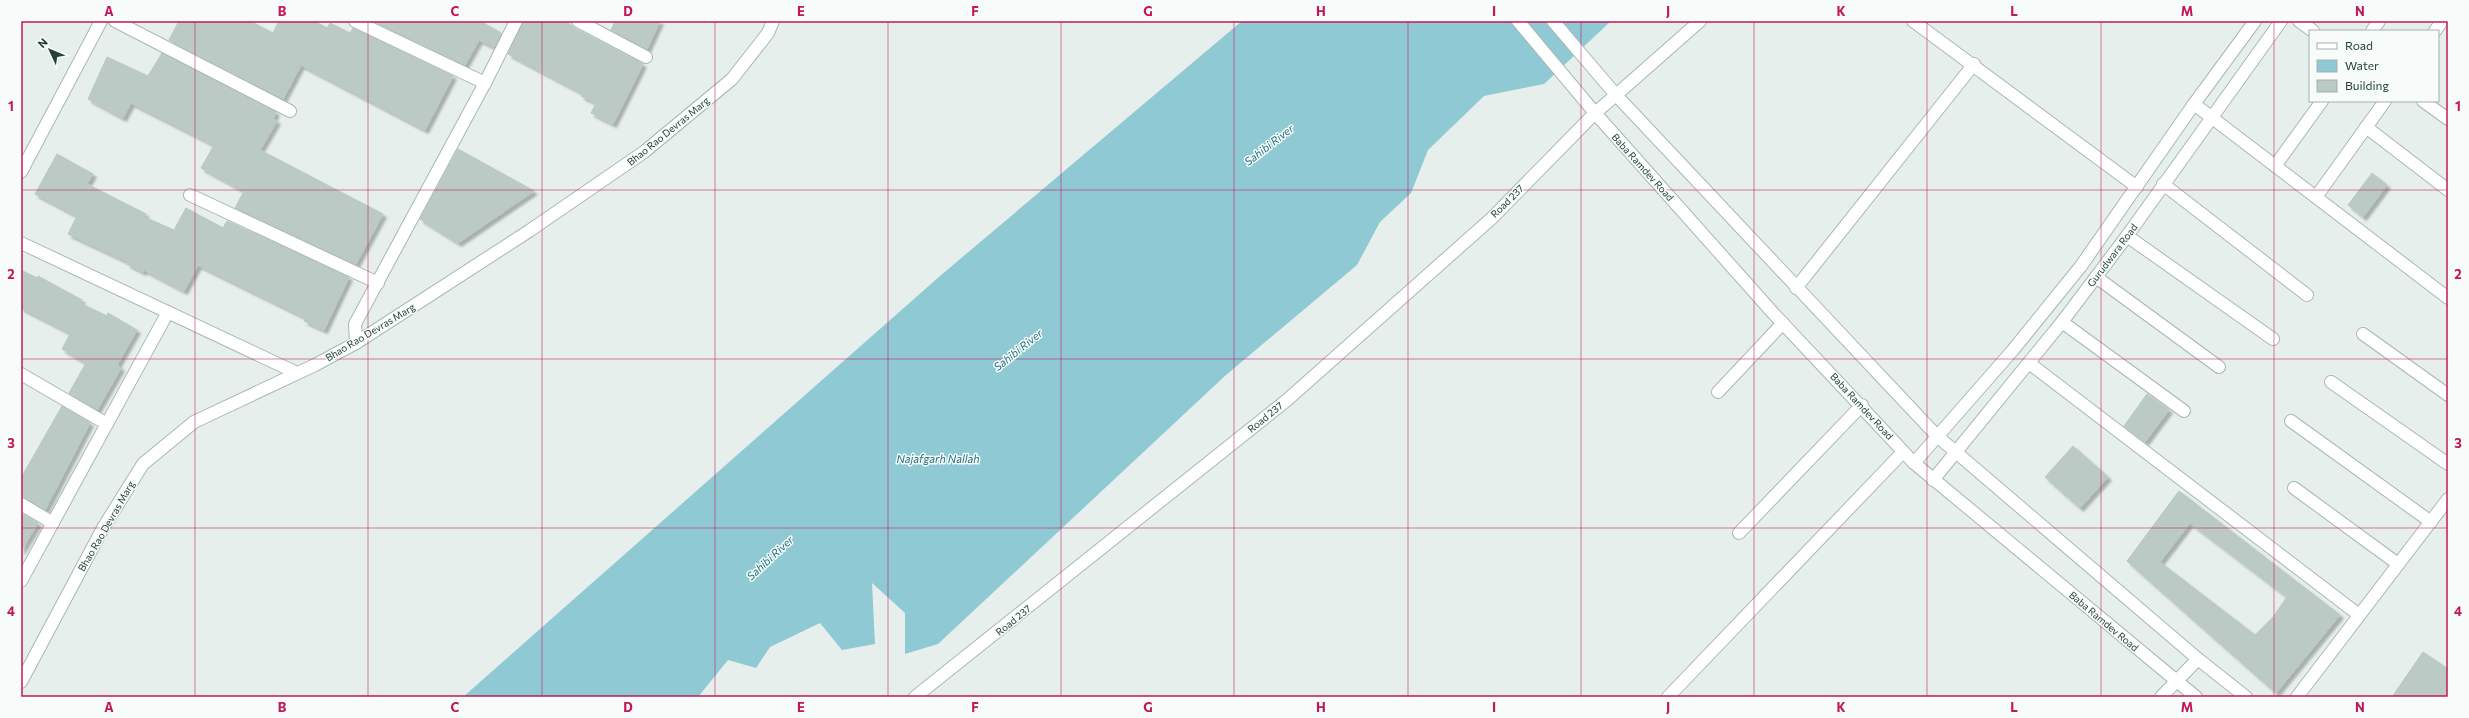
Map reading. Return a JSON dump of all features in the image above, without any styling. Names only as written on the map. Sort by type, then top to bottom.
[{"type":"street","points":[[21,172],[101,21]]},
{"type":"street","points":[[115,21],[290,111]]},
{"type":"street","points":[[355,21],[485,83]]},
{"type":"street","points":[[356,343],[355,324],[485,83],[516,21]]},
{"type":"street","points":[[578,21],[646,57]]},
{"type":"street","name":"Bhao Rao Devras Marg","points":[[21,682],[103,528],[143,464],[194,422],[356,343],[529,231],[644,152],[732,79],[768,32],[773,21]]},
{"type":"street","name":"Baba Ramdev Road","points":[[1518,21],[1595,113],[1783,323],[1914,463],[2196,697]]},
{"type":"street","points":[[1553,21],[1616,94],[1796,288],[1937,436],[2198,659],[2246,697]]},
{"type":"street","name":"Road 237","points":[[915,697],[1287,400],[1492,218],[1595,113],[1700,21]]},
{"type":"street","points":[[1913,21],[1974,64],[2137,187]]},
{"type":"street","name":"Gurudwara Road","points":[[1914,463],[2046,311],[2081,266],[2194,104],[2255,21]]},
{"type":"street","name":"Gurudwara Road","points":[[1933,480],[2062,322],[2127,236],[2281,21]]},
{"type":"street","points":[[2300,21],[2312,30]]},
{"type":"street","points":[[2373,30],[2379,21]]},
{"type":"street","points":[[2436,30],[2442,21]]},
{"type":"street","points":[[1796,288],[1974,64]]},
{"type":"street","points":[[2275,166],[2321,102]]},
{"type":"street","points":[[2316,197],[2384,102]]},
{"type":"street","points":[[2424,102],[2448,118]]},
{"type":"street","points":[[2194,104],[2448,298]]},
{"type":"street","points":[[2366,127],[2448,190]]},
{"type":"street","points":[[2163,184],[2307,295]]},
{"type":"street","points":[[190,195],[378,283]]},
{"type":"street","points":[[2127,236],[2273,338]]},
{"type":"street","points":[[21,243],[297,373]]},
{"type":"street","points":[[2096,277],[2219,367]]},
{"type":"street","points":[[21,582],[168,312]]},
{"type":"street","points":[[2062,322],[2184,411]]},
{"type":"street","points":[[1718,392],[1783,323]]},
{"type":"street","points":[[2363,334],[2448,395]]},
{"type":"street","points":[[2029,363],[2359,615]]},
{"type":"street","points":[[21,374],[107,424]]},
{"type":"street","points":[[2331,382],[2448,464]]},
{"type":"street","points":[[1739,533],[1862,406]]},
{"type":"street","points":[[2291,421],[2431,522]]},
{"type":"street","points":[[1668,697],[1903,452]]},
{"type":"street","points":[[2294,488],[2398,564]]},
{"type":"street","points":[[2297,697],[2448,499]]},
{"type":"street","points":[[21,504],[53,523]]},
{"type":"street","points":[[2162,697],[2198,659]]},
{"type":"water","name":"Najafgarh Nallah","points":[[1242,21],[1611,21],[1544,84],[1484,96],[1428,150],[1411,193],[1380,222],[1357,265],[1226,375],[938,644],[905,654],[905,613],[872,583],[875,644],[842,650],[820,623],[770,647],[756,668],[728,660],[698,697],[463,697],[940,276]]},
{"type":"building","points":[[179,21],[250,21],[273,33],[279,21],[314,21],[327,28],[330,23],[350,33],[353,28],[453,76],[425,130],[301,65],[283,99],[169,40]]},
{"type":"building","points":[[372,21],[480,21],[501,33],[494,47],[479,40],[465,65]]},
{"type":"building","points":[[523,21],[566,21],[574,28],[643,64],[613,124],[591,113],[596,103],[581,96],[582,93],[508,54]]},
{"type":"building","points":[[615,21],[660,21],[647,49],[611,30]]},
{"type":"building","points":[[162,53],[276,112],[273,119],[277,121],[260,150],[383,214],[356,264],[235,208],[244,191],[201,168],[214,145],[131,103],[123,118],[88,99],[107,57],[148,76]]},
{"type":"building","points":[[458,149],[534,191],[458,243],[420,219]]},
{"type":"building","points":[[57,154],[93,174],[87,184],[146,214],[144,217],[174,230],[186,208],[223,228],[227,221],[349,277],[324,330],[304,321],[306,318],[198,265],[184,291],[144,270],[143,272],[127,264],[128,262],[68,234],[77,216],[35,194]]},
{"type":"building","points":[[2372,173],[2387,185],[2363,217],[2348,205]]},
{"type":"building","points":[[21,270],[37,278],[38,276],[82,300],[80,303],[107,316],[108,313],[137,330],[117,365],[121,368],[97,410],[69,393],[86,363],[62,349],[70,334],[21,308]]},
{"type":"building","points":[[2147,394],[2169,410],[2145,442],[2124,426]]},
{"type":"building","points":[[62,406],[90,423],[45,510],[21,497],[21,478]]},
{"type":"building","points":[[2073,446],[2108,477],[2080,508],[2045,477]]},
{"type":"building","points":[[2179,491],[2340,615],[2276,693],[2127,561]],"holes":[[[2190,523],[2287,597],[2273,617],[2255,635],[2160,562]]]},
{"type":"building","points":[[21,513],[38,523],[21,551]]},
{"type":"building","points":[[2423,652],[2448,669],[2448,697],[2392,697]]},
{"type":"water label","name":"Sahibi River","points":[[1269,145]]},
{"type":"water label","name":"Sahibi River","points":[[1018,350]]},
{"type":"water label","name":"Sahibi River","points":[[770,558]]}]
